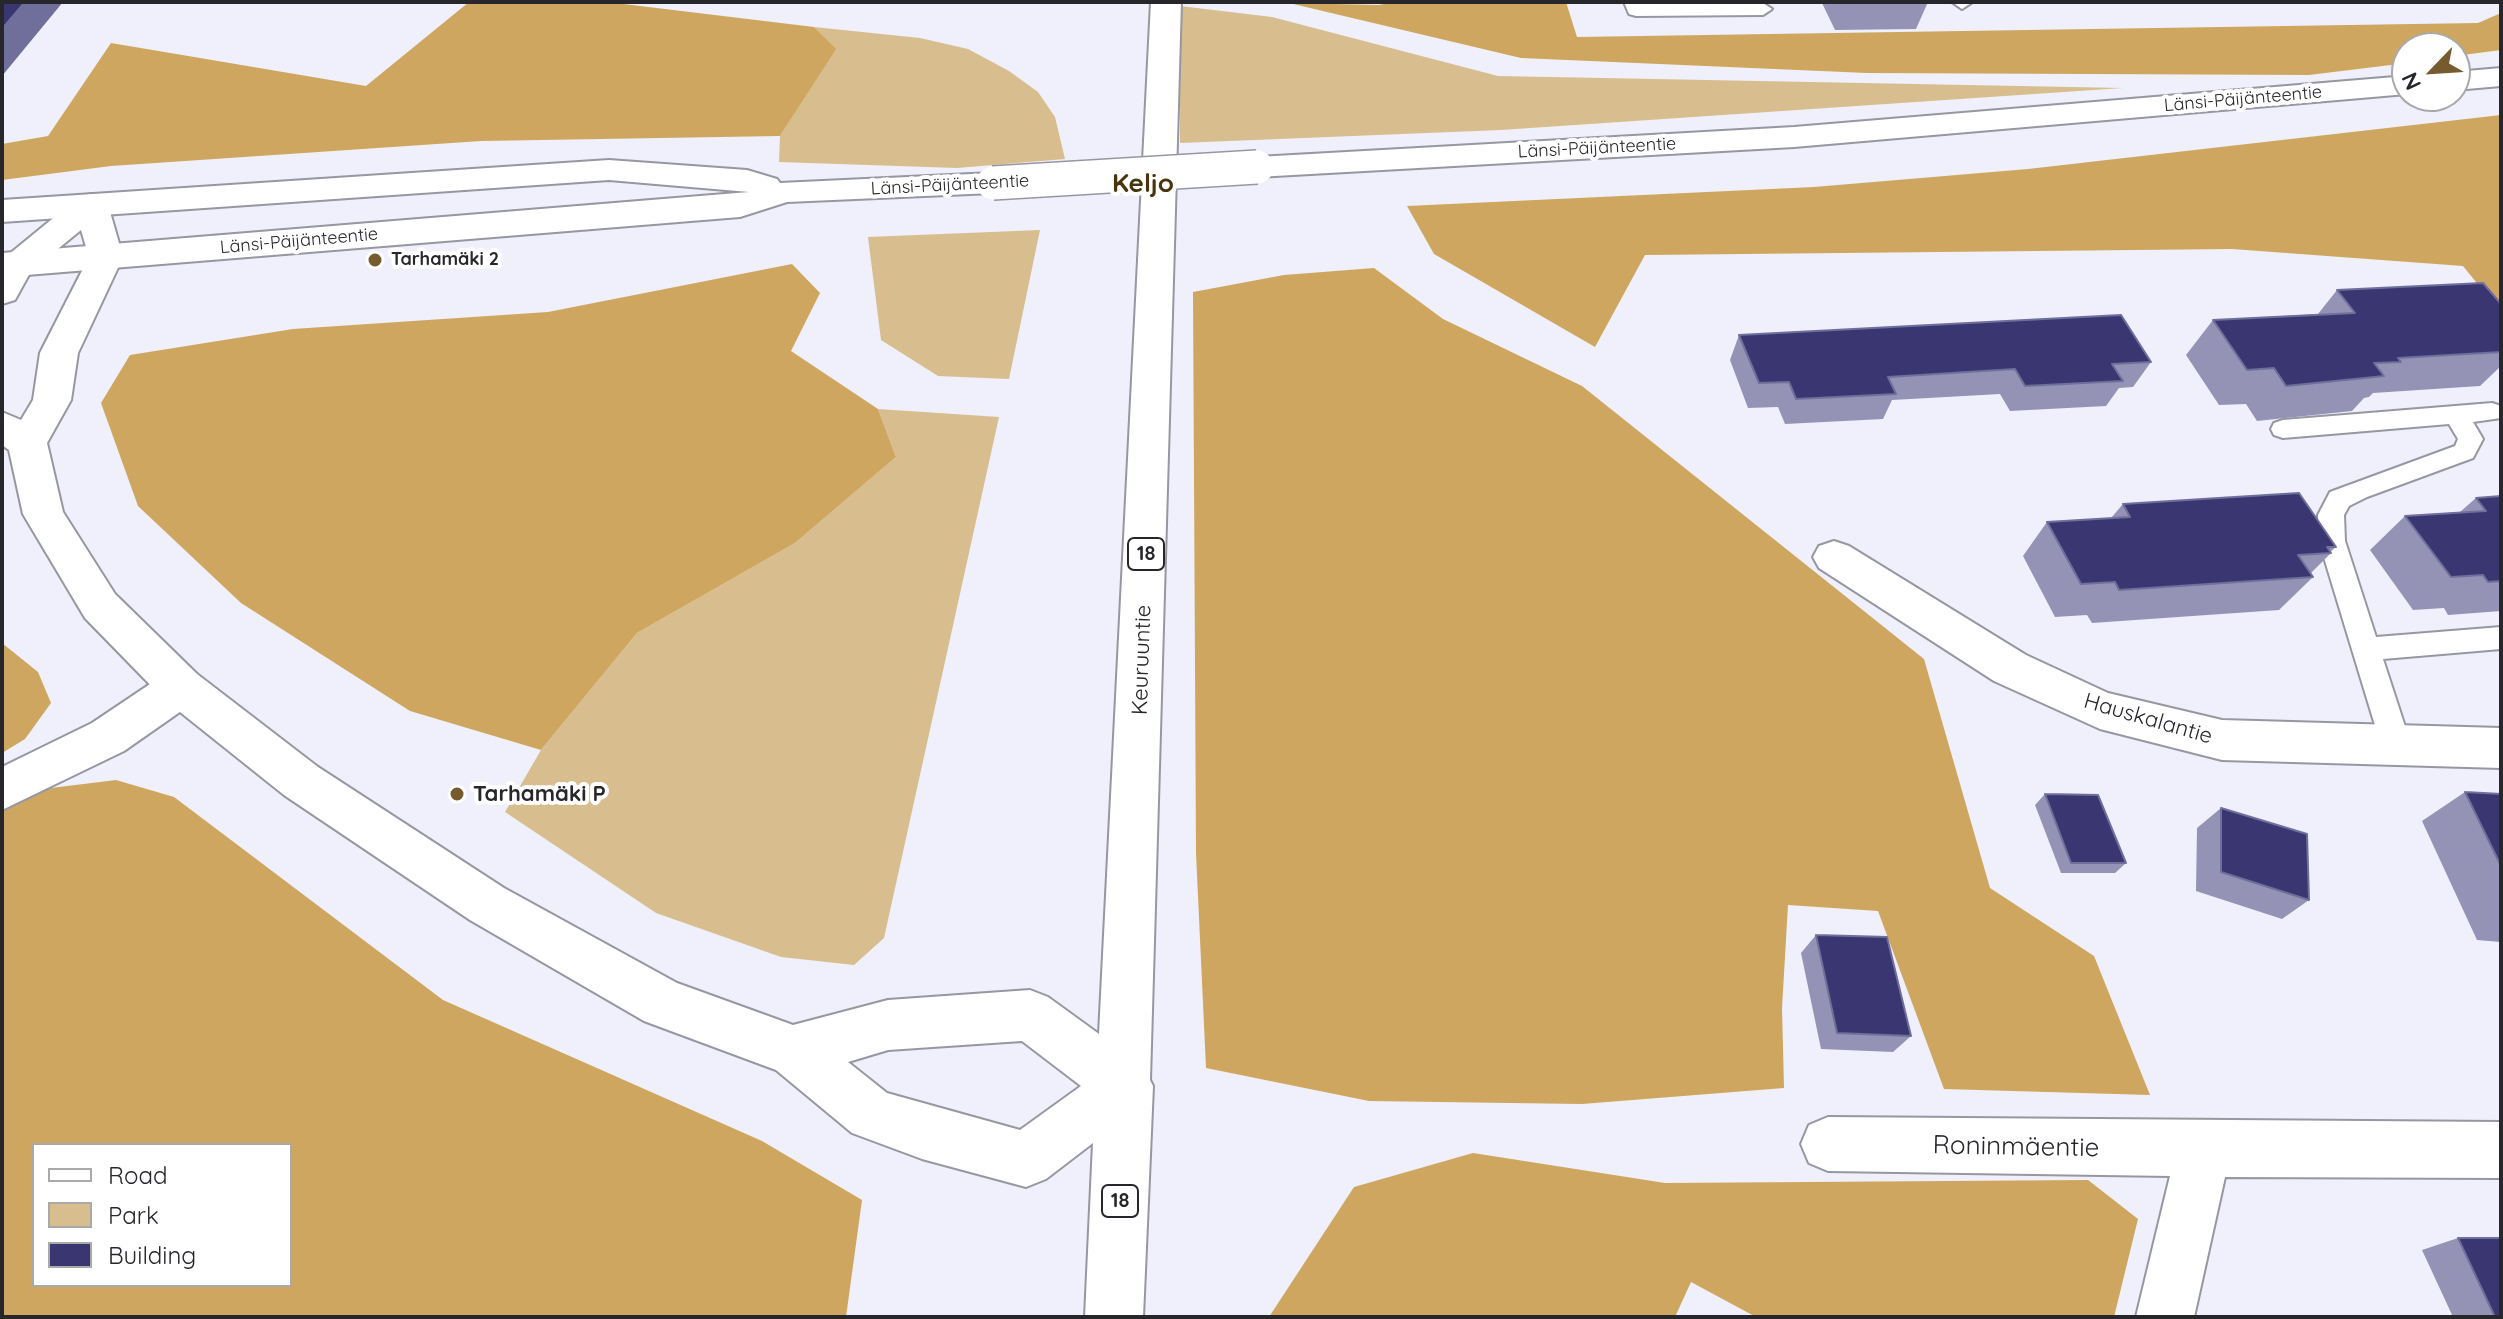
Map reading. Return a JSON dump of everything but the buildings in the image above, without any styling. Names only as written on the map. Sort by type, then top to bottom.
[{"type":"main road","name":"Keuruuntie","points":[[1114,1317],[1126,1086],[1166,12]]},
{"type":"main road","points":[[2471,80],[2501,77]]},
{"type":"main road","name":"Länsi-Päijänteentie","points":[[7,274],[106,257],[740,206],[785,192],[1794,137],[2391,86]]},
{"type":"main road","name":"Länsi-Päijänteentie","points":[[2,211],[609,170],[747,180],[785,192]]},
{"type":"main road","points":[[7,274],[91,205],[106,257],[59,353],[52,400],[14,435],[43,514],[100,606],[181,687],[301,781],[487,904],[662,1003],[793,1051],[871,1114],[1026,1159],[1126,1086],[1030,1015],[888,1025],[793,1051]]},
{"type":"main road","name":"Hauskalantie","points":[[1834,557],[2010,668],[2100,710],[2222,740],[2501,748]]},
{"type":"main road","points":[[2,790],[108,737],[181,687]]},
{"type":"main road","name":"Roninmäentie","points":[[1828,1144],[2501,1150]]},
{"type":"main road","points":[[2165,1317],[2204,1149]]},
{"type":"lane","points":[[1633,2],[1636,10],[1763,9]]},
{"type":"lane","points":[[2283,429],[2492,412]]},
{"type":"lane","points":[[2396,745],[2332,541],[2331,515],[2339,499],[2358,490],[2464,452],[2471,439],[2455,414]]},
{"type":"lane","points":[[2366,649],[2501,638]]},
{"type":"green space","points":[[1180,6],[1272,17],[1498,76],[2123,88],[1501,130],[1180,143]]},
{"type":"green space","points":[[814,27],[920,38],[968,49],[1009,71],[1038,92],[1055,117],[1065,159],[957,168],[779,162],[780,136],[835,49]]},
{"type":"green space","points":[[1040,230],[1009,379],[938,376],[881,340],[868,237]]},
{"type":"green space","points":[[878,409],[999,417],[884,938],[854,965],[781,957],[656,913],[505,812],[541,750],[637,633],[795,543],[896,457]]},
{"type":"shaded area","points":[[469,2],[607,2],[814,27],[836,49],[780,136],[481,141],[111,166],[2,180],[2,144],[48,136],[111,43],[366,86]]},
{"type":"shaded area","points":[[1394,2],[1566,2],[1577,37],[2478,23],[2501,13],[2501,50],[2471,54],[2471,32],[2391,32],[2391,65],[2309,75],[1867,73],[1521,58],[1289,3],[1379,5]]},
{"type":"shaded area","points":[[2501,115],[2501,313],[2463,266],[2232,249],[1645,255],[1595,347],[1434,254],[1407,206],[1814,187],[2028,169]]},
{"type":"shaded area","points":[[792,264],[820,293],[791,351],[878,409],[896,457],[795,543],[637,633],[541,750],[410,711],[241,603],[138,506],[101,403],[130,355],[293,329],[548,312]]},
{"type":"shaded area","points":[[1374,268],[1443,319],[1582,386],[1924,659],[1990,888],[2094,956],[2150,1095],[1944,1089],[1878,911],[1788,905],[1782,1008],[1784,1088],[1582,1104],[1369,1101],[1206,1068],[1196,853],[1193,292],[1284,275]]},
{"type":"shaded area","points":[[2,643],[38,672],[51,703],[25,739],[2,753]]},
{"type":"shaded area","points":[[116,780],[174,797],[443,1000],[762,1141],[862,1200],[846,1317],[2,1317],[2,809],[51,788]]},
{"type":"shaded area","points":[[1473,1153],[1665,1183],[2088,1180],[2138,1219],[2114,1317],[1756,1317],[1691,1282],[1675,1317],[1269,1317],[1354,1187]]},
{"type":"place","name":"Tarhamäki 2","points":[[375,260]]},
{"type":"place","name":"Tarhamäki P","points":[[457,794]]},
{"type":"district","name":"Keljo","points":[[1143,184]]}]
